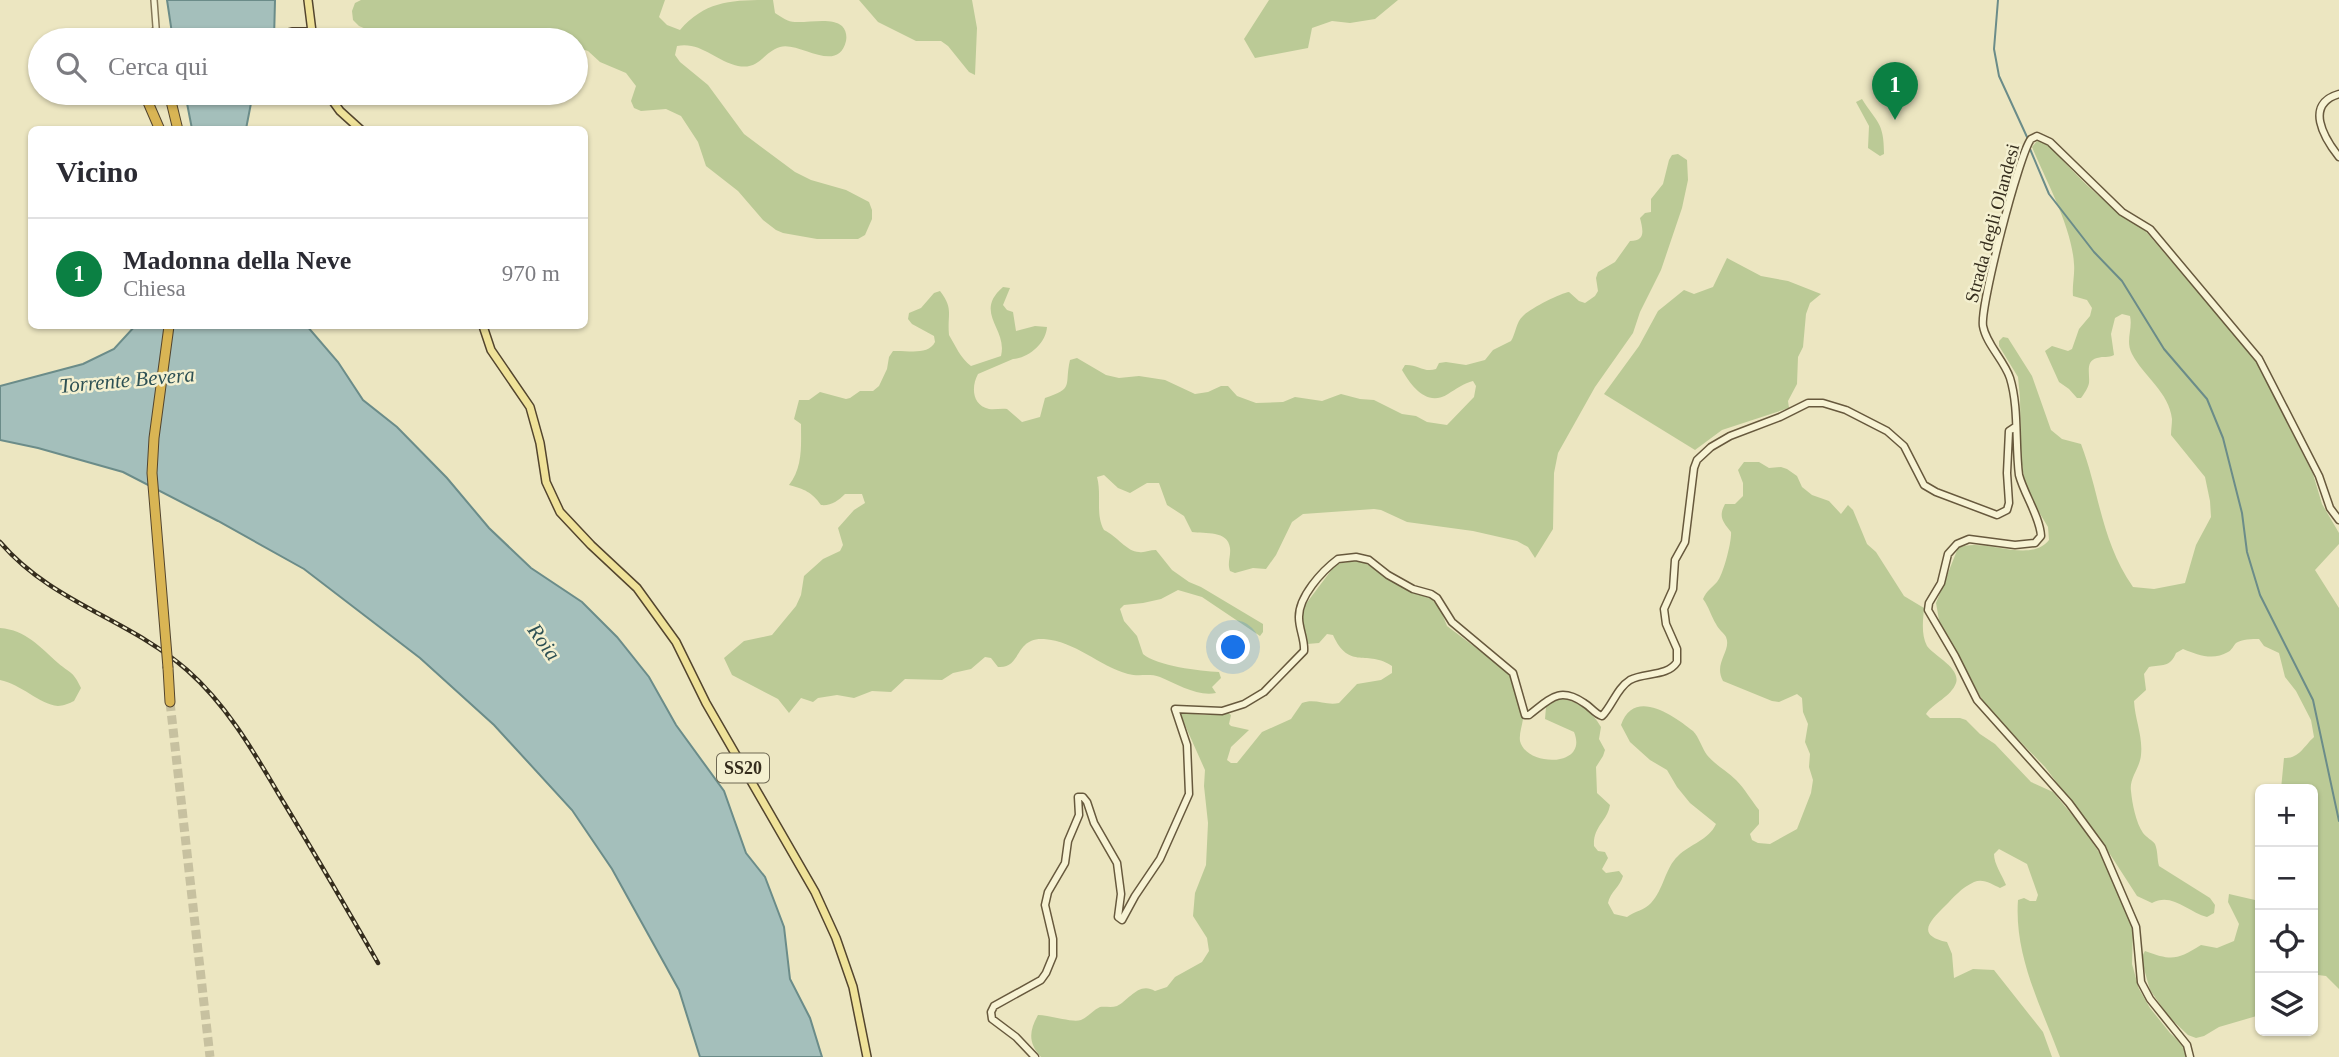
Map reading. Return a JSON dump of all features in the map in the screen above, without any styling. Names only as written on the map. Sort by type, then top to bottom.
[{"type":"highway","points":[[149,105],[158,126]]},
{"type":"highway","points":[[172,105],[177,126]]},
{"type":"highway","points":[[169,329],[153,438],[152,473],[170,702]]},
{"type":"main road","points":[[308,0],[312,28]]},
{"type":"main road","points":[[2339,94],[2322,103],[2320,118],[2323,134],[2339,157]]},
{"type":"main road","points":[[336,105],[357,126]]},
{"type":"main road","name":"Strada degli Olandesi","points":[[2190,1057],[2187,1045],[2150,999],[2141,982],[2136,927],[2102,848],[2068,803],[1977,700],[1928,610],[1929,603],[1941,583],[1948,554],[1957,544],[1969,539],[2015,545],[2035,543],[2040,539],[2040,526],[2018,475],[2015,407],[2010,377],[1985,332],[1983,317],[1993,265],[2020,163],[2031,139],[2037,136],[2050,142],[2122,212],[2150,229],[2259,359],[2319,476],[2330,508],[2339,520]]},
{"type":"main road","name":"SS20","points":[[484,329],[491,350],[530,407],[540,443],[546,482],[556,505],[591,545],[637,588],[676,642],[706,703],[815,892],[836,938],[853,987],[867,1057]]},
{"type":"main road","points":[[1035,1057],[1016,1037],[992,1019],[991,1014],[994,1006],[1041,980],[1053,956],[1053,939],[1045,905],[1048,892],[1065,863],[1068,841],[1079,816],[1078,797],[1083,797],[1087,802],[1094,823],[1117,863],[1121,894],[1118,917],[1122,920],[1160,859],[1189,794],[1187,745],[1175,709],[1222,710],[1244,705],[1264,692],[1304,651],[1300,607],[1317,582],[1338,559],[1356,557],[1369,560],[1413,589],[1437,598],[1452,622],[1513,673],[1525,715],[1530,715],[1554,695],[1564,694],[1583,702],[1597,715],[1602,716],[1620,690],[1631,680],[1671,669],[1677,662],[1677,649],[1666,624],[1664,609],[1673,589],[1675,560],[1685,542],[1694,468],[1697,460],[1711,447],[1730,436],[1808,403],[1832,405],[1887,431],[1904,446],[1924,485],[1997,515],[2007,510],[2009,503],[2009,431],[2015,427]]},
{"type":"street","points":[[154,0],[157,26]]},
{"type":"green space","points":[[361,0],[665,0],[659,17],[667,25],[680,30],[710,7],[745,0],[773,0],[775,13],[790,21],[838,23],[846,33],[846,39],[842,51],[835,55],[827,56],[788,46],[780,47],[745,67],[730,64],[693,46],[677,46],[675,55],[708,85],[744,134],[795,172],[811,180],[846,190],[869,202],[872,219],[865,235],[858,239],[817,239],[776,230],[763,220],[738,191],[706,166],[698,142],[681,116],[666,109],[641,111],[634,108],[631,101],[636,86],[626,73],[600,62],[588,51],[588,28],[364,28],[353,20],[355,3]]},
{"type":"green space","points":[[859,0],[972,0],[977,28],[975,75],[969,72],[941,41],[916,41],[878,22]]},
{"type":"green space","points":[[1269,0],[1398,0],[1375,19],[1350,23],[1332,21],[1312,28],[1308,48],[1255,58],[1244,39]]},
{"type":"green space","points":[[1862,99],[1881,129],[1884,154],[1880,156],[1868,148],[1869,126],[1856,102]]},
{"type":"green space","points":[[2037,141],[2049,145],[2092,190],[2142,227],[2255,359],[2313,474],[2322,504],[2339,533],[2339,544],[2315,570],[2339,608],[2339,989],[2326,976],[2318,975],[2318,784],[2281,784],[2284,758],[2297,754],[2314,737],[2311,720],[2296,691],[2285,677],[2279,653],[2264,646],[2259,639],[2238,642],[2222,655],[2211,657],[2183,649],[2168,663],[2149,667],[2144,674],[2146,690],[2134,701],[2141,748],[2131,786],[2136,818],[2143,833],[2155,844],[2159,866],[2210,898],[2215,905],[2214,913],[2207,917],[2173,901],[2159,900],[2152,903],[2137,896],[2106,848],[2045,767],[1985,705],[1939,620],[1936,603],[1958,548],[1980,545],[2030,550],[2049,540],[2048,527],[2027,492],[2021,457],[2018,377],[1999,346],[2003,337],[2008,338],[2032,376],[2051,430],[2062,439],[2081,444],[2107,535],[2122,570],[2133,587],[2154,589],[2185,583],[2196,545],[2211,517],[2205,477],[2171,435],[2170,409],[2132,354],[2129,340],[2130,316],[2122,314],[2115,318],[2111,334],[2114,355],[2091,362],[2088,385],[2081,398],[2077,398],[2059,382],[2045,351],[2052,346],[2068,351],[2072,349],[2079,329],[2090,316],[2092,308],[2087,300],[2073,296],[2074,268],[2069,235],[2032,147]]},
{"type":"green space","points":[[1678,154],[1687,160],[1688,180],[1682,208],[1661,270],[1640,312],[1633,333],[1595,387],[1558,453],[1554,473],[1553,529],[1535,558],[1528,547],[1517,541],[1473,531],[1407,522],[1374,509],[1303,514],[1292,522],[1266,569],[1253,568],[1235,573],[1230,571],[1230,548],[1225,538],[1215,534],[1192,532],[1184,516],[1167,505],[1159,483],[1147,483],[1130,493],[1118,488],[1104,475],[1097,477],[1100,517],[1104,530],[1135,551],[1156,550],[1172,570],[1189,582],[1263,624],[1260,636],[1202,597],[1178,590],[1161,599],[1124,605],[1120,609],[1124,621],[1137,636],[1143,654],[1168,665],[1219,672],[1221,678],[1212,687],[1216,693],[1195,692],[1156,676],[1128,674],[1066,644],[1044,639],[1028,643],[1006,666],[998,667],[991,658],[985,657],[971,669],[953,673],[942,680],[905,679],[891,692],[872,691],[854,698],[837,695],[818,698],[813,702],[801,698],[789,713],[778,699],[732,675],[724,658],[744,641],[772,635],[796,606],[804,576],[823,559],[840,551],[843,545],[838,528],[854,510],[865,503],[862,494],[845,494],[834,503],[821,505],[807,492],[789,485],[797,471],[800,456],[801,424],[794,419],[799,400],[809,400],[820,392],[846,399],[860,391],[873,391],[879,386],[893,351],[922,351],[932,346],[935,342],[934,336],[908,319],[909,313],[921,308],[934,293],[940,291],[947,303],[949,335],[961,356],[971,366],[1001,356],[1002,346],[993,321],[991,305],[1003,287],[1010,288],[1003,305],[1013,312],[1016,331],[1035,326],[1047,327],[1044,339],[1031,353],[978,374],[976,379],[974,395],[979,404],[989,409],[1007,409],[1022,422],[1040,417],[1045,398],[1065,388],[1070,360],[1077,358],[1106,375],[1165,380],[1195,394],[1228,386],[1237,396],[1256,403],[1283,402],[1295,397],[1322,401],[1341,394],[1374,400],[1402,414],[1447,425],[1474,397],[1476,386],[1473,381],[1440,397],[1427,397],[1415,388],[1406,376],[1402,370],[1405,365],[1432,370],[1436,369],[1439,363],[1466,365],[1485,360],[1493,350],[1511,341],[1521,318],[1538,306],[1569,292],[1585,303],[1595,296],[1598,291],[1598,272],[1615,262],[1630,241],[1641,237],[1640,218],[1651,212],[1651,199],[1663,184],[1669,160],[1672,155]]},
{"type":"green space","points":[[1727,258],[1761,276],[1788,281],[1821,294],[1810,303],[1806,314],[1803,347],[1798,357],[1797,384],[1788,401],[1789,408],[1722,430],[1695,450],[1604,394],[1639,346],[1658,311],[1684,290],[1694,294],[1713,287]]},
{"type":"green space","points":[[1744,462],[1759,462],[1769,468],[1787,469],[1797,476],[1802,487],[1812,495],[1829,501],[1841,514],[1848,505],[1853,510],[1867,544],[1876,552],[1904,596],[1924,608],[1923,632],[1927,646],[1951,667],[1956,677],[1954,688],[1926,714],[1930,718],[1966,720],[1995,744],[2031,782],[2053,792],[2079,823],[2101,855],[2133,929],[2132,964],[2139,989],[2150,1008],[2183,1045],[2186,1057],[2060,1057],[2030,980],[2020,941],[2018,900],[2024,898],[2036,901],[2038,895],[2027,864],[1999,849],[1994,858],[2006,885],[2000,888],[1981,881],[1969,884],[1934,917],[1928,927],[1929,932],[1931,936],[1947,942],[1952,954],[1954,978],[1973,969],[1994,970],[2043,1032],[2052,1057],[1041,1057],[1031,1037],[1038,1015],[1081,1020],[1100,1007],[1117,1006],[1134,992],[1144,988],[1155,991],[1167,987],[1175,977],[1202,962],[1209,951],[1207,938],[1193,916],[1195,893],[1206,865],[1208,823],[1205,770],[1180,714],[1228,713],[1231,715],[1231,726],[1249,730],[1231,747],[1227,760],[1237,763],[1262,732],[1291,719],[1302,703],[1339,703],[1357,684],[1381,680],[1392,673],[1392,666],[1383,661],[1359,658],[1346,653],[1333,635],[1327,634],[1319,643],[1307,644],[1302,625],[1302,609],[1336,564],[1356,561],[1365,563],[1407,590],[1432,599],[1447,626],[1508,672],[1513,679],[1523,719],[1520,741],[1525,750],[1533,756],[1555,760],[1565,758],[1573,752],[1576,744],[1574,732],[1545,719],[1546,707],[1558,698],[1578,704],[1597,721],[1601,727],[1599,739],[1605,750],[1596,767],[1597,793],[1610,805],[1594,839],[1594,846],[1598,851],[1605,852],[1608,858],[1602,869],[1606,873],[1619,871],[1623,876],[1608,903],[1614,914],[1627,917],[1649,905],[1674,861],[1709,834],[1716,824],[1690,803],[1667,770],[1650,760],[1630,742],[1621,725],[1627,714],[1635,708],[1655,708],[1676,718],[1693,731],[1707,755],[1736,780],[1759,810],[1759,824],[1750,834],[1752,840],[1770,844],[1797,829],[1811,793],[1813,780],[1809,767],[1810,754],[1805,742],[1808,724],[1803,712],[1802,698],[1797,694],[1779,702],[1772,701],[1723,681],[1720,668],[1727,647],[1726,637],[1703,599],[1717,582],[1724,566],[1731,532],[1724,522],[1722,512],[1725,504],[1735,504],[1743,496],[1743,483],[1738,470]]},
{"type":"green space","points":[[0,628],[25,636],[71,673],[81,688],[74,701],[60,706],[51,704],[0,680]]},
{"type":"green space","points":[[2229,894],[2255,900],[2255,1016],[2219,1027],[2196,1038],[2188,1035],[2169,1017],[2150,990],[2141,958],[2145,951],[2174,957],[2186,954],[2201,945],[2217,948],[2234,941],[2239,924],[2228,902]]},
{"type":"water","points":[[167,0],[275,0],[274,28],[171,28]]},
{"type":"water","points":[[187,105],[251,105],[247,126],[191,126]]},
{"type":"water","points":[[132,329],[310,329],[338,362],[363,400],[397,427],[447,478],[489,528],[531,568],[582,602],[617,637],[649,677],[676,725],[724,791],[746,853],[765,877],[784,927],[790,979],[810,1018],[822,1057],[700,1057],[679,990],[612,869],[572,810],[494,725],[420,658],[304,569],[123,472],[0,440],[0,386],[83,364],[114,349]]},
{"type":"waterway","points":[[1998,0],[1994,49],[1999,76],[2027,137]]},
{"type":"waterway","points":[[2030,149],[2049,194],[2094,252],[2122,281],[2164,349],[2207,399],[2223,438],[2242,513],[2247,552],[2260,595],[2313,700],[2339,821]]},
{"type":"tunnel","points":[[170,702],[210,1057]]},
{"type":"railway","points":[[0,542],[43,581],[141,637],[164,652],[202,684],[241,733],[378,963]]},
{"type":"place","name":"Madonna della Neve","points":[[1895,120]]},
{"type":"water label","name":"Torrente Bevera","points":[[127,380]]},
{"type":"water label","name":"Roia","points":[[544,642]]}]
